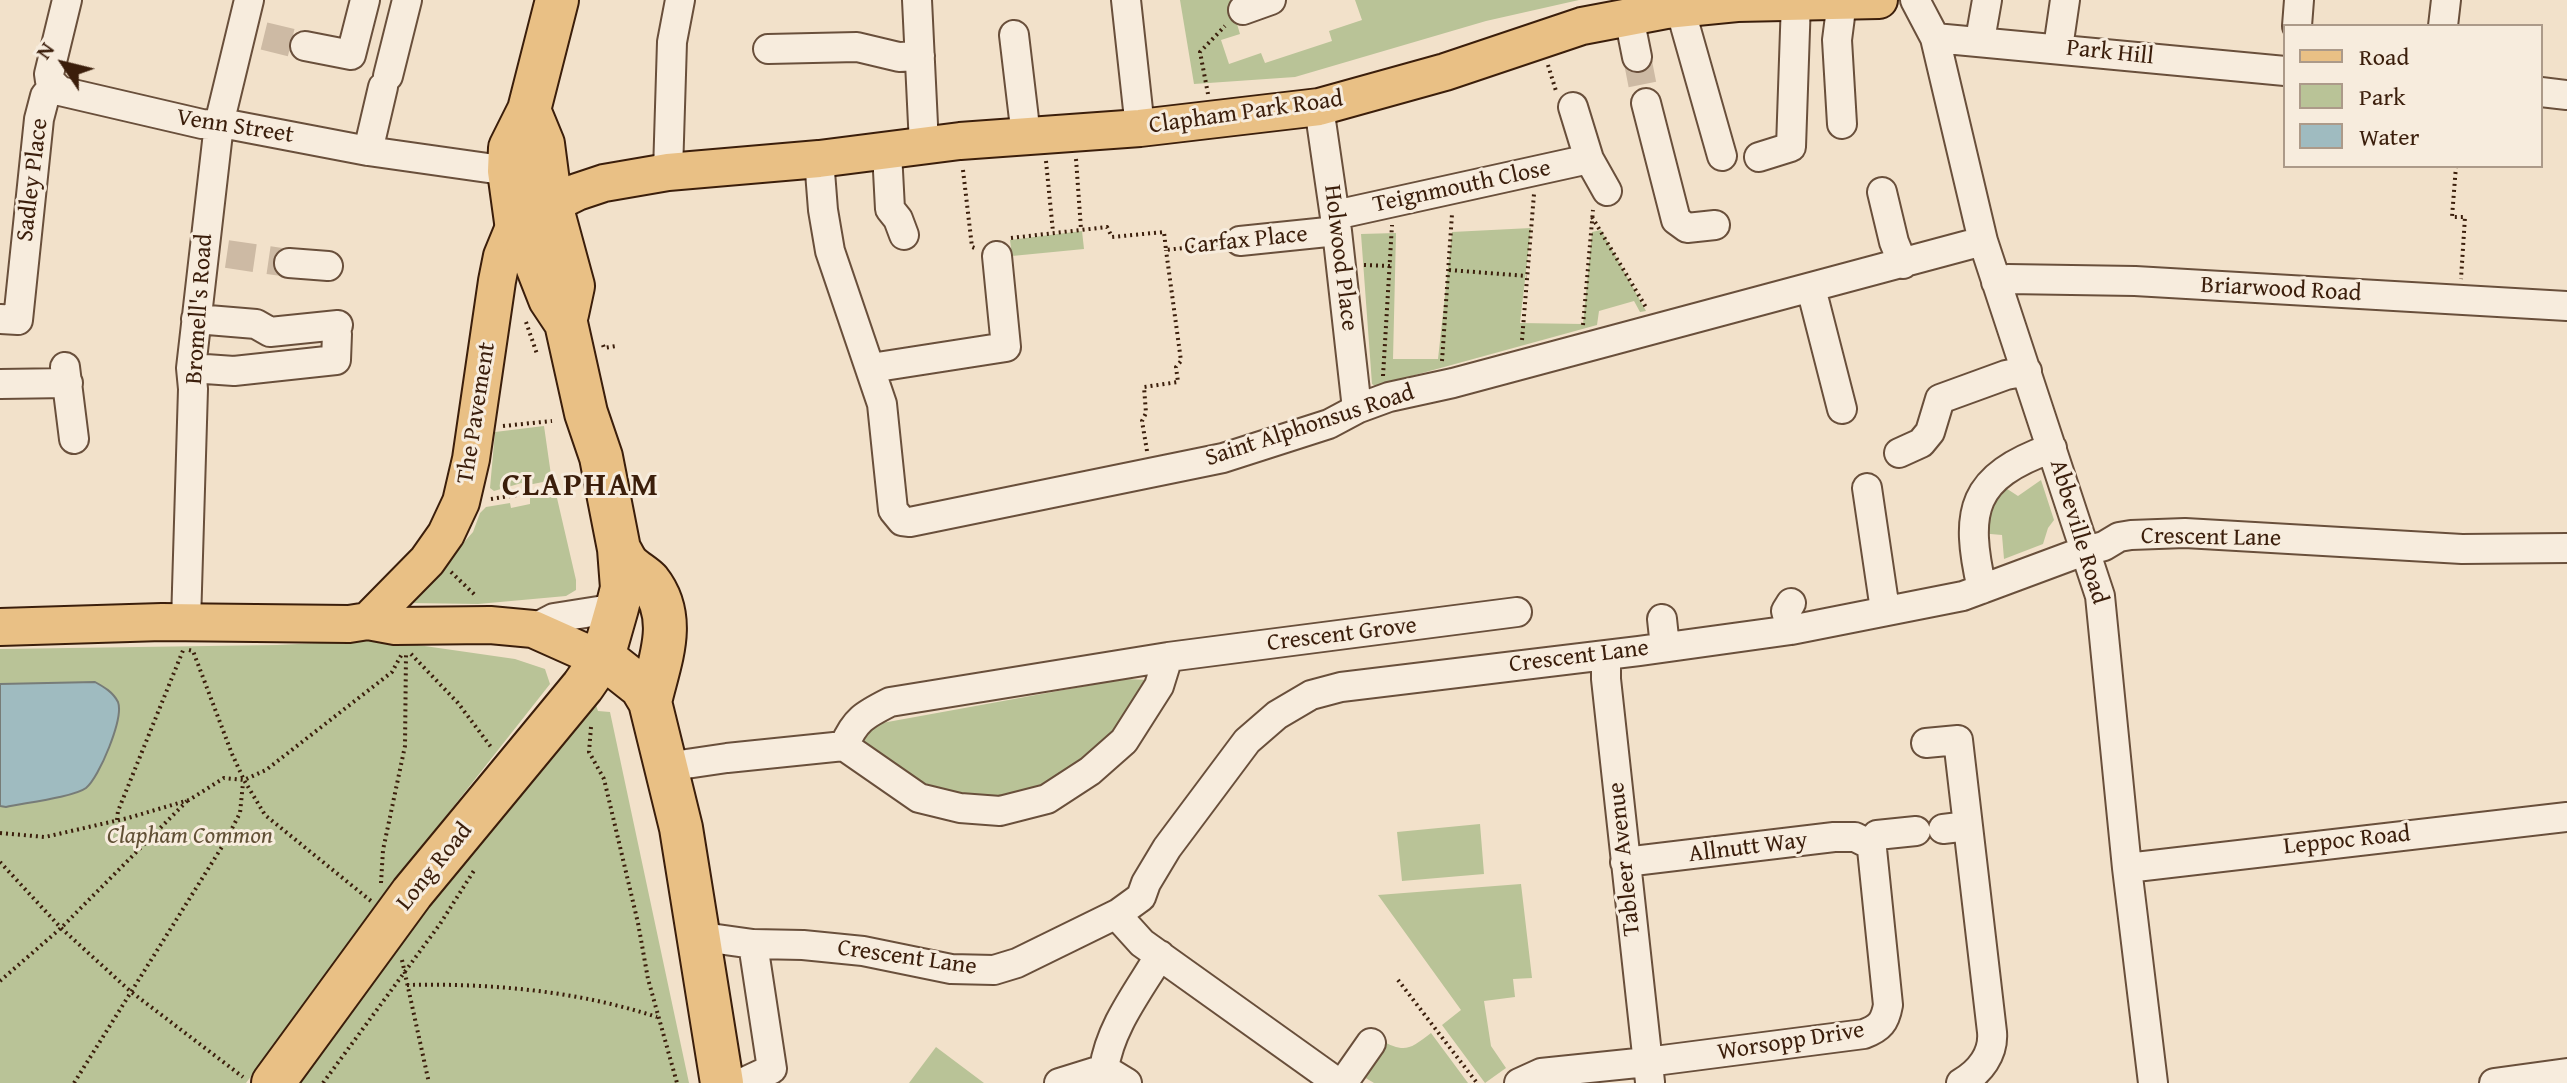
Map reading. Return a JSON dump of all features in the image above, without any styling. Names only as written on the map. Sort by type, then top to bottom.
[{"type":"highway","points":[[533,214],[536,127],[557,0]]},
{"type":"highway","points":[[536,127],[510,148],[509,171],[573,286],[566,323],[586,413],[601,457],[619,549],[622,588],[603,657],[641,687],[650,702],[681,828],[722,1083]]},
{"type":"highway","points":[[619,549],[630,565],[648,580],[663,614],[666,635],[662,664],[650,702]]},
{"type":"highway","name":"Long Road","points":[[273,1083],[412,893],[563,711],[603,657]]},
{"type":"main road","name":"Clapham Park Road","points":[[533,214],[604,183],[668,172],[887,152],[960,141],[1140,128],[1319,107],[1445,72],[1582,26],[1680,8],[1750,2],[1879,0]]},
{"type":"main road","points":[[536,127],[575,172],[604,183]]},
{"type":"main road","name":"The Pavement","points":[[368,621],[427,561],[446,534],[461,502],[471,459],[502,256],[533,214]]},
{"type":"main road","points":[[8,618],[185,625],[349,624],[368,621],[395,626],[490,625],[533,629],[603,657]]},
{"type":"street","points":[[53,86],[49,74],[67,0]]},
{"type":"street","name":"Bromell's Road","points":[[185,625],[193,389],[191,368],[195,326],[215,252],[219,124],[253,33],[249,0]]},
{"type":"street","points":[[305,46],[351,55],[365,0]]},
{"type":"street","points":[[368,151],[407,0]]},
{"type":"street","points":[[668,172],[672,42],[680,0]]},
{"type":"street","points":[[917,0],[924,145]]},
{"type":"street","points":[[1126,0],[1140,128]]},
{"type":"street","points":[[1243,10],[1271,0]]},
{"type":"street","name":"Abbeville Road","points":[[1915,0],[1935,38],[1983,241],[2100,596],[2127,868],[2153,1083]]},
{"type":"street","points":[[1980,40],[1987,0]]},
{"type":"street","points":[[2058,48],[2065,0]]},
{"type":"street","points":[[2297,24],[2299,0]]},
{"type":"street","points":[[2443,24],[2446,0]]},
{"type":"street","points":[[1759,157],[1791,147],[1796,1]]},
{"type":"street","points":[[1842,1],[1837,40],[1838,98],[1842,124]]},
{"type":"street","points":[[1680,8],[1722,156]]},
{"type":"street","points":[[1629,17],[1637,57]]},
{"type":"street","points":[[1014,35],[1048,135]]},
{"type":"street","name":"Park Hill","points":[[1935,38],[2283,71]]},
{"type":"street","points":[[768,49],[857,47],[899,57],[920,56]]},
{"type":"street","name":"Venn Street","points":[[53,86],[60,91],[202,124],[219,124],[368,151],[509,171]]},
{"type":"street","name":"Sadley Place","points":[[0,319],[18,320],[39,119],[45,96],[53,86]]},
{"type":"street","points":[[2543,92],[2567,95]]},
{"type":"street","points":[[1646,103],[1676,220],[1687,228],[1715,225]]},
{"type":"street","name":"Holwood Place","points":[[1319,107],[1359,408]]},
{"type":"street","points":[[1573,107],[1589,159],[1607,191]]},
{"type":"street","points":[[887,152],[890,209],[904,235]]},
{"type":"street","name":"Saint Alphonsus Road","points":[[819,159],[830,251],[882,404],[893,510],[902,521],[910,522],[1223,458],[1329,424],[1389,397],[1453,383],[1983,241]]},
{"type":"street","name":"Teignmouth Close","points":[[1336,223],[1393,202],[1589,159]]},
{"type":"street","points":[[1882,192],[1894,242],[1903,264]]},
{"type":"street","name":"Carfax Place","points":[[1240,241],[1336,223]]},
{"type":"street","points":[[871,368],[1006,347],[997,256]]},
{"type":"street","points":[[289,263],[328,266]]},
{"type":"street","name":"Briarwood Road","points":[[1996,282],[2008,279],[2135,281],[2567,306]]},
{"type":"street","points":[[1811,288],[1842,409]]},
{"type":"street","points":[[191,368],[234,371],[337,351],[270,332],[256,324],[195,326]]},
{"type":"street","points":[[1899,453],[1921,443],[1930,432],[1940,399],[2006,375],[2027,371]]},
{"type":"street","points":[[0,384],[66,375],[74,439]]},
{"type":"street","points":[[1982,589],[1972,532],[1982,493],[1994,478],[2017,462],[2052,448]]},
{"type":"street","points":[[1867,488],[1885,610]]},
{"type":"street","name":"Crescent Lane","points":[[696,936],[753,944],[829,947],[886,954],[951,969],[994,970],[1017,963],[1119,913],[1141,897],[1167,848],[1247,741],[1277,715],[1311,695],[1341,687],[1606,655],[1664,633],[1791,616],[1885,610],[1963,596],[2104,546],[2119,537],[2173,533],[2462,549],[2567,548]]},
{"type":"street","points":[[533,629],[554,618],[617,608]]},
{"type":"street","name":"Crescent Grove","points":[[844,746],[853,725],[867,713],[890,702],[1168,657],[1517,612]]},
{"type":"street","name":"Tableer Avenue","points":[[1606,655],[1648,1072]]},
{"type":"street","points":[[666,767],[844,746],[919,798],[960,808],[1000,811],[1047,799],[1090,771],[1124,741],[1159,686],[1168,657]]},
{"type":"street","points":[[1926,743],[1958,740],[1942,829],[1993,1041],[1980,1069],[1961,1083]]},
{"type":"street","name":"Leppoc Road","points":[[2127,868],[2567,817]]},
{"type":"street","points":[[1869,844],[1877,835],[1942,829]]},
{"type":"street","name":"Allnutt Way","points":[[1625,862],[1834,837],[1855,837],[1869,844]]},
{"type":"street","name":"Worsopp Drive","points":[[1519,1083],[1541,1073],[1648,1072],[1864,1034],[1882,1024],[1888,1005],[1869,844]]},
{"type":"street","points":[[1119,913],[1132,933],[1160,955],[1341,1083],[1371,1043]]},
{"type":"street","points":[[742,1083],[772,1069],[753,944]]},
{"type":"street","points":[[1059,1083],[1115,1076],[1107,1048],[1113,1032],[1160,955]]},
{"type":"street","points":[[2494,1083],[2567,1073]]},
{"type":"path","points":[[1213,120],[1200,52],[1243,10]]},
{"type":"path","points":[[1540,40],[1561,106],[1573,107]]},
{"type":"path","points":[[1048,135],[1081,229]]},
{"type":"path","points":[[1048,135],[1053,232]]},
{"type":"path","points":[[960,141],[972,247],[997,256]]},
{"type":"path","points":[[2456,168],[2452,217],[2465,217],[2460,283]]},
{"type":"path","points":[[1522,346],[1536,171]]},
{"type":"path","points":[[1444,191],[1453,221],[1442,363],[1444,371]]},
{"type":"path","points":[[1582,332],[1593,202],[1607,191]]},
{"type":"path","points":[[1382,383],[1393,202]]},
{"type":"path","points":[[1592,216],[1652,318]]},
{"type":"path","name":"Carfax Place","points":[[997,256],[1006,239],[1107,227],[1112,237],[1164,232],[1166,250],[1240,241]]},
{"type":"path","points":[[1148,457],[1142,421],[1146,413],[1144,387],[1178,382],[1176,367],[1181,361],[1166,250]]},
{"type":"path","points":[[1353,264],[1390,266]]},
{"type":"path","points":[[1449,270],[1527,276]]},
{"type":"path","points":[[525,318],[537,354]]},
{"type":"path","points":[[603,343],[604,348],[616,346]]},
{"type":"path","points":[[501,426],[552,421]]},
{"type":"path","points":[[491,499],[561,488]]},
{"type":"path","points":[[443,563],[478,598]]},
{"type":"path","points":[[185,625],[244,780],[265,815],[376,904],[378,897]]},
{"type":"path","points":[[117,820],[185,625]]},
{"type":"path","points":[[0,981],[61,928],[189,800],[224,778],[244,780],[266,770],[392,672],[406,648]]},
{"type":"path","points":[[406,648],[458,703],[497,756]]},
{"type":"path","points":[[380,889],[383,850],[405,746],[406,648]]},
{"type":"path","points":[[582,733],[591,723],[589,752],[604,779],[657,1017],[677,1083]]},
{"type":"path","points":[[74,1083],[225,842],[240,813],[244,780]]},
{"type":"path","points":[[0,833],[45,837],[189,800]]},
{"type":"path","points":[[0,862],[61,928],[130,991],[250,1083]]},
{"type":"path","points":[[323,1083],[440,924],[478,864]]},
{"type":"path","points":[[401,957],[429,1083]]},
{"type":"path","points":[[1398,980],[1477,1083]]},
{"type":"path","points":[[407,985],[504,988],[625,1006],[657,1017]]},
{"type":"green space","points":[[1180,0],[1230,0],[1240,34],[1221,40],[1229,64],[1261,53],[1265,63],[1332,41],[1329,31],[1362,20],[1355,0],[1579,0],[1486,21],[1295,77],[1194,84]]},
{"type":"green space","points":[[1531,228],[1520,323],[1583,324],[1592,232],[1601,230],[1646,311],[1640,312],[1634,301],[1599,311],[1597,325],[1375,386],[1372,384],[1361,234],[1396,233],[1393,359],[1438,359],[1452,232]]},
{"type":"green space","points":[[1082,231],[1084,249],[1012,256],[1010,240]]},
{"type":"green space","points":[[544,426],[551,475],[548,481],[528,485],[525,482],[494,491],[490,488],[495,432]]},
{"type":"green space","points":[[2041,480],[2054,520],[2043,544],[2004,559],[2002,535],[1979,533],[1998,483],[2018,496]]},
{"type":"green space","points":[[552,495],[557,498],[576,590],[566,596],[478,604],[410,603],[473,532],[480,513],[486,507],[510,503],[511,508],[530,504],[530,498]]},
{"type":"green space","name":"Clapham Common","points":[[383,640],[515,659],[545,669],[550,684],[435,830],[246,1083],[0,1083],[0,649],[277,645]]},
{"type":"green space","points":[[1124,679],[1151,680],[1115,735],[1055,782],[992,800],[928,793],[859,747],[871,725]]},
{"type":"green space","points":[[596,705],[598,711],[610,712],[689,1083],[289,1083],[569,725]]},
{"type":"green space","points":[[1480,824],[1484,874],[1402,881],[1397,832]]},
{"type":"green space","points":[[1521,884],[1532,978],[1513,979],[1515,997],[1484,1001],[1491,1046],[1506,1068],[1485,1083],[1442,1025],[1461,1010],[1378,895]]},
{"type":"green space","points":[[1431,1033],[1468,1083],[1374,1083],[1359,1074],[1380,1040],[1395,1047],[1407,1048]]},
{"type":"green space","points":[[936,1047],[984,1083],[909,1083]]},
{"type":"water","points":[[95,682],[114,695],[119,710],[109,747],[91,782],[86,788],[71,794],[0,806],[0,684]]},
{"type":"tunnel","points":[[264,36],[305,46]]},
{"type":"tunnel","points":[[1637,57],[1646,103]]},
{"type":"tunnel","points":[[227,254],[289,263]]},
{"type":"district","name":"CLAPHAM","points":[[581,487]]}]
